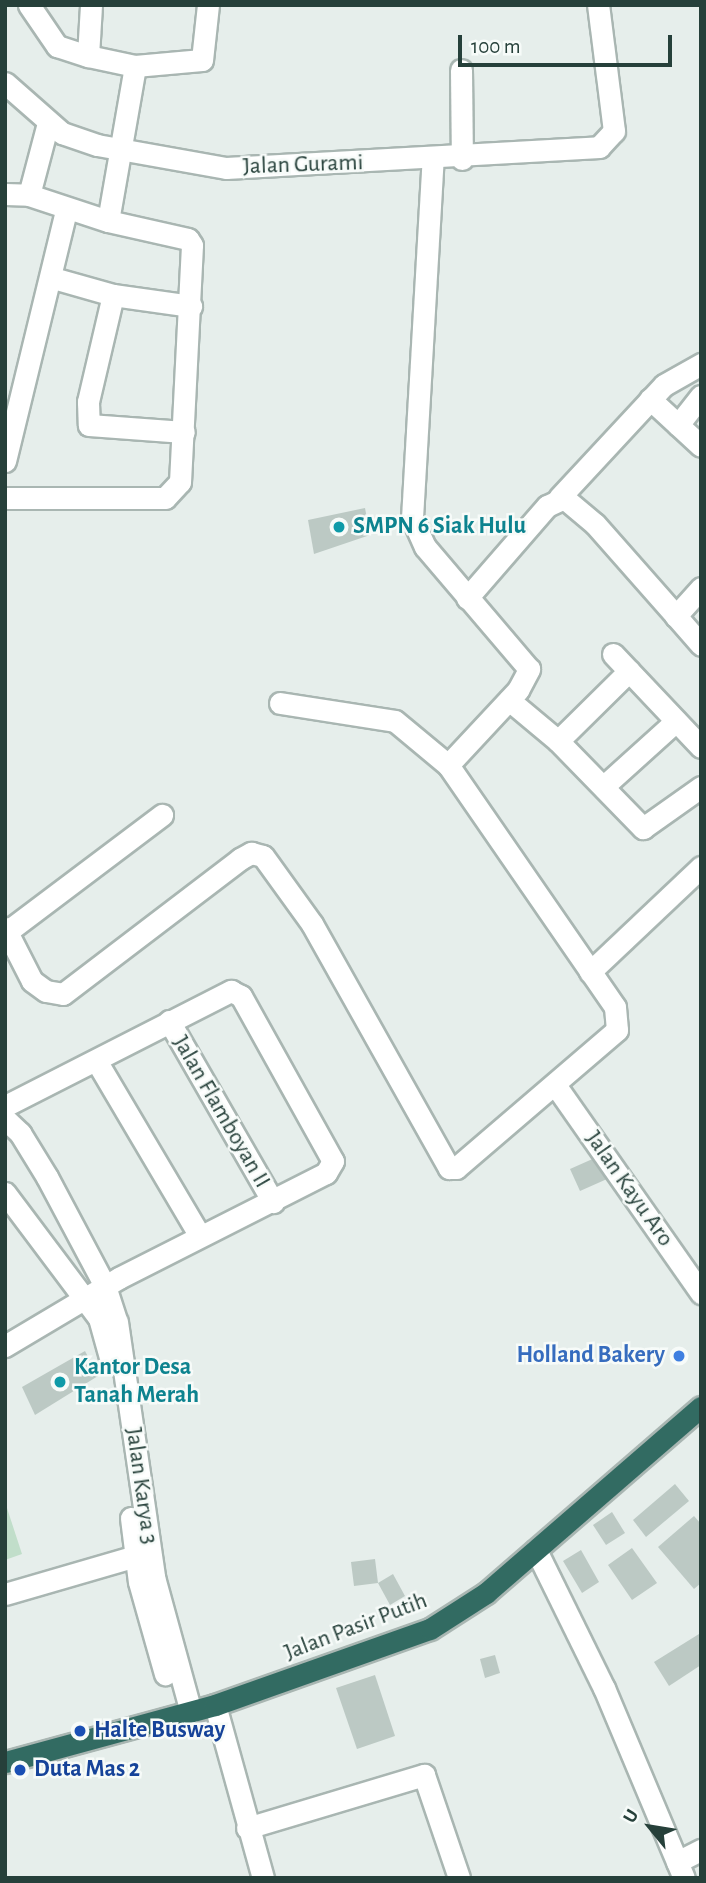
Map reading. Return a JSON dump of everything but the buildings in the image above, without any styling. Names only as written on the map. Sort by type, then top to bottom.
[{"type":"highway","name":"Jalan Pasir Putih","points":[[5,1762],[215,1705],[430,1629],[486,1593],[701,1407]]},
{"type":"street","points":[[88,56],[91,5]]},
{"type":"street","points":[[32,7],[57,46],[135,66],[202,60],[208,5]]},
{"type":"street","name":"Jalan Gurami","points":[[5,83],[48,123],[123,150],[226,168],[462,159],[599,147],[614,131],[598,5]]},
{"type":"street","points":[[108,221],[123,150],[135,66]]},
{"type":"street","points":[[461,70],[462,159]]},
{"type":"street","points":[[29,195],[48,123]]},
{"type":"street","points":[[433,159],[412,518],[425,547],[467,598],[528,664],[527,679],[448,765]]},
{"type":"street","points":[[5,194],[29,195],[108,221],[188,239],[194,256],[180,482],[165,498],[5,498]]},
{"type":"street","points":[[5,461],[53,278],[66,209]]},
{"type":"street","points":[[53,278],[113,295],[191,306]]},
{"type":"street","points":[[113,295],[88,402],[89,425],[184,432]]},
{"type":"street","points":[[467,598],[650,399],[701,364]]},
{"type":"street","points":[[678,425],[701,396]]},
{"type":"street","points":[[650,399],[701,446]]},
{"type":"street","points":[[559,498],[595,524],[701,645]]},
{"type":"street","points":[[676,616],[701,588]]},
{"type":"street","points":[[613,654],[701,747]]},
{"type":"street","points":[[558,741],[629,671]]},
{"type":"street","points":[[509,700],[558,741],[604,786],[634,822],[648,830],[701,787]]},
{"type":"street","points":[[162,815],[7,929],[32,981],[46,991],[64,994],[251,853],[263,856],[312,924],[445,1165],[456,1168],[556,1086],[619,1023],[590,972],[448,765],[422,737],[395,721],[280,703]]},
{"type":"street","points":[[604,786],[676,721]]},
{"type":"street","points":[[590,972],[701,867]]},
{"type":"street","points":[[5,1106],[97,1062],[231,991],[241,996],[330,1149],[333,1161],[326,1173],[105,1286],[5,1346]]},
{"type":"street","name":"Jalan Flamboyan II","points":[[170,1021],[273,1202]]},
{"type":"street","points":[[97,1062],[200,1236]]},
{"type":"street","name":"Jalan Kayu Aro","points":[[556,1086],[701,1293]]},
{"type":"street","name":"Jalan Karya 3","points":[[5,1119],[20,1133],[105,1286],[147,1580],[155,1616],[185,1714]]},
{"type":"street","name":"Jalan Karya 3","points":[[5,1193],[82,1301],[99,1318],[119,1371],[136,1556],[147,1580]]},
{"type":"street","points":[[536,1550],[604,1688],[681,1870],[701,1850]]},
{"type":"street","points":[[5,1594],[136,1556]]},
{"type":"street","points":[[215,1705],[263,1878]]},
{"type":"street","points":[[247,1828],[424,1775],[459,1878]]},
{"type":"green space","points":[[5,1502],[22,1554],[5,1560]]},
{"type":"place","name":"SMPN 6 Siak Hulu","points":[[339,527]]},
{"type":"place","name":"Holland Bakery","points":[[679,1356]]},
{"type":"place","name":"Kantor Desa Tanah Merah","points":[[60,1382]]},
{"type":"place","name":"Halte Busway","points":[[80,1731]]},
{"type":"place","name":"Duta Mas 2","points":[[20,1770]]}]
